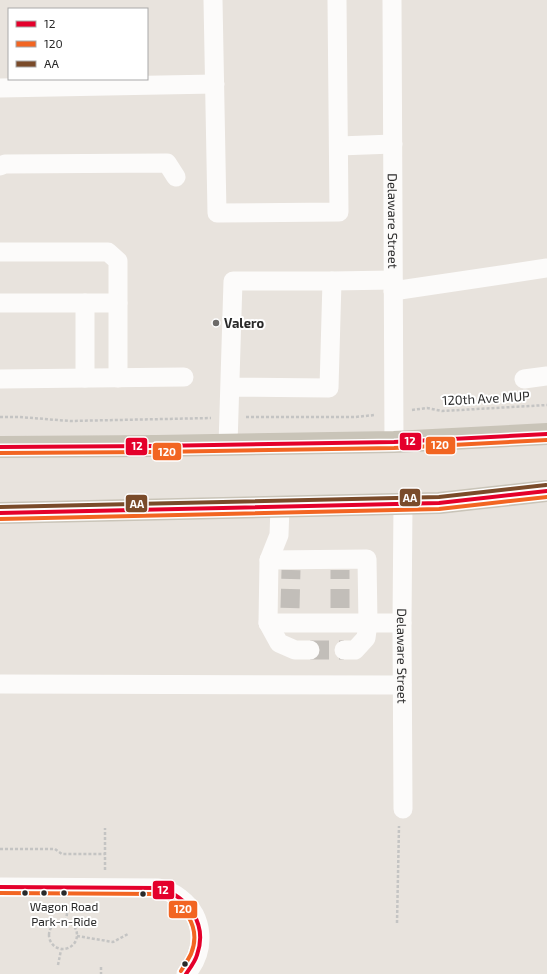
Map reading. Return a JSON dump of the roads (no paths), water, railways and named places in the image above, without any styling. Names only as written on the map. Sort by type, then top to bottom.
[{"type":"main road","points":[[0,447],[394,442],[547,434]]},
{"type":"main road","points":[[0,513],[403,504],[440,502],[547,491]]},
{"type":"street","points":[[213,0],[217,213],[339,212],[337,0]]},
{"type":"street","name":"Delaware Street","points":[[392,0],[394,442]]},
{"type":"street","points":[[0,88],[215,84]]},
{"type":"street","points":[[339,146],[393,144]]},
{"type":"street","points":[[0,166],[5,164],[167,163],[176,177]]},
{"type":"street","points":[[0,252],[108,252],[118,261],[118,378]]},
{"type":"street","points":[[228,445],[233,281],[332,281],[393,285],[547,268]]},
{"type":"street","points":[[230,387],[329,388],[332,281]]},
{"type":"street","points":[[0,303],[118,303]]},
{"type":"street","points":[[85,303],[86,378]]},
{"type":"street","points":[[524,380],[547,376]]},
{"type":"street","points":[[0,379],[184,377]]},
{"type":"street","name":"Delaware Street","points":[[403,504],[403,809]]},
{"type":"street","points":[[280,507],[279,535],[269,560],[268,624],[278,643],[296,650],[310,650]]},
{"type":"street","points":[[269,560],[290,565],[340,565],[367,559],[368,623],[366,638],[355,650],[344,650]]},
{"type":"street","points":[[268,624],[289,615],[340,616],[368,623],[402,623]]},
{"type":"street","points":[[0,684],[402,685]]},
{"type":"street","points":[[0,887],[158,888],[170,892],[180,897],[189,906],[196,916],[200,928],[199,949],[196,960],[188,974]]},
{"type":"tunnel","points":[[290,608],[291,570]]},
{"type":"tunnel","points":[[340,570],[340,608]]},
{"type":"tunnel","points":[[310,650],[344,650]]},
{"type":"place","name":"Valero","points":[[216,323]]},
{"type":"place","name":"Wagon Road Park-n-Ride","points":[[64,893]]}]
